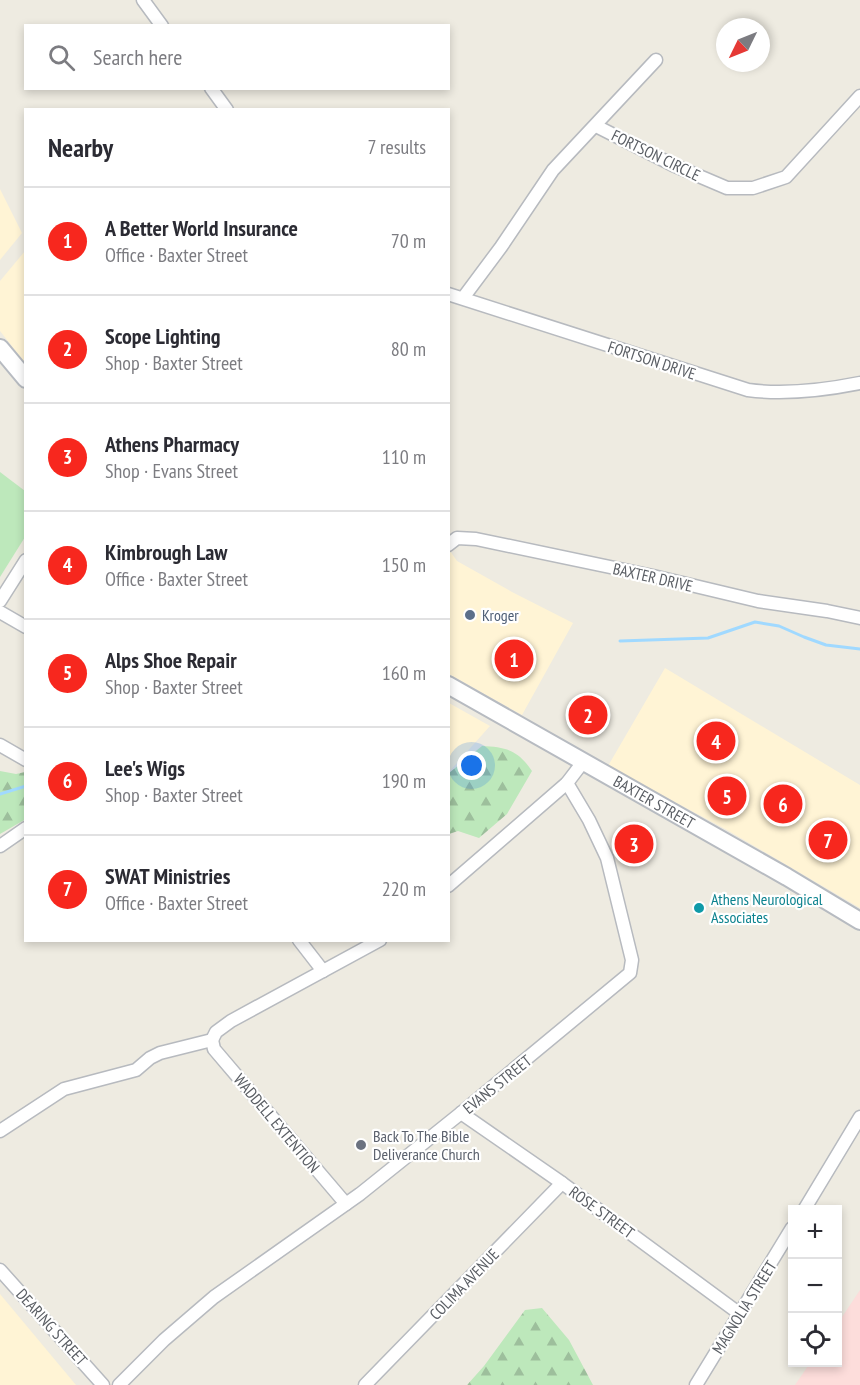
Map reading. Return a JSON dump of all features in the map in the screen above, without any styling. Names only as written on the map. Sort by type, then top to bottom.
[{"type":"main road","points":[[0,348],[24,377]]},
{"type":"main road","name":"BAXTER STREET","points":[[450,686],[788,877],[860,921]]},
{"type":"street","points":[[143,0],[161,24]]},
{"type":"street","points":[[596,126],[656,60]]},
{"type":"street","points":[[212,90],[226,108]]},
{"type":"street","name":"FORTSON CIRCLE","points":[[463,298],[553,170],[596,126],[673,165],[727,188],[753,188],[786,177],[860,96]]},
{"type":"street","name":"FORTSON DRIVE","points":[[450,295],[748,390],[776,392],[860,383]]},
{"type":"street","name":"BAXTER DRIVE","points":[[450,543],[457,538],[476,539],[654,576],[758,602],[827,611],[860,618]]},
{"type":"street","points":[[0,601],[24,563]]},
{"type":"street","points":[[0,612],[24,626]]},
{"type":"street","points":[[0,745],[24,759]]},
{"type":"street","points":[[450,884],[567,783],[583,762]]},
{"type":"street","name":"EVANS STREET","points":[[119,1385],[164,1340],[214,1297],[346,1204],[461,1113],[622,981],[632,970],[632,960],[607,858],[589,820],[567,783]]},
{"type":"street","points":[[0,846],[24,829]]},
{"type":"street","points":[[301,942],[323,971]]},
{"type":"street","points":[[0,1131],[15,1123],[53,1094],[64,1089],[136,1070],[160,1053],[212,1040],[216,1032],[231,1021],[376,942]]},
{"type":"street","name":"WADDELL EXTENTION","points":[[212,1040],[214,1048],[346,1204]]},
{"type":"street","name":"ROSE STREET","points":[[461,1113],[562,1183],[740,1314]]},
{"type":"street","points":[[806,1205],[860,1117]]},
{"type":"street","name":"COLIMA AVENUE","points":[[365,1385],[562,1183]]},
{"type":"street","name":"MAGNOLIA STREET","points":[[696,1385],[788,1235]]},
{"type":"street","name":"DEARING STREET","points":[[0,1270],[103,1385]]},
{"type":"shaded area","points":[[0,189],[22,233],[0,260]]},
{"type":"shaded area","points":[[24,252],[24,362],[0,331],[0,281]]},
{"type":"shaded area","points":[[450,551],[457,561],[573,623],[522,715],[450,675]]},
{"type":"shaded area","points":[[665,668],[860,785],[860,908],[727,830],[608,766]]},
{"type":"shaded area","points":[[450,704],[490,726],[450,771]]},
{"type":"shaded area","points":[[860,1290],[860,1385],[795,1385],[807,1367],[842,1367],[842,1317]]},
{"type":"shaded area","points":[[0,1294],[76,1385],[0,1385]]},
{"type":"green space","points":[[0,472],[24,490],[24,539],[0,577]]},
{"type":"green space","points":[[482,746],[511,751],[522,758],[532,771],[507,814],[479,838],[458,831],[450,834],[450,772]]},
{"type":"green space","points":[[0,771],[16,774],[24,772],[24,820],[0,834]]},
{"type":"green space","points":[[542,1308],[569,1340],[593,1385],[467,1385],[484,1366],[525,1310]]},
{"type":"waterway","points":[[620,641],[708,638],[755,622],[779,626],[826,645],[860,649]]},
{"type":"waterway","points":[[0,794],[24,787]]},
{"type":"place","name":"Kroger","points":[[470,615]]},
{"type":"place","name":"A Better World Insurance","points":[[514,659]]},
{"type":"place","name":"Scope Lighting","points":[[588,715]]},
{"type":"place","name":"Kimbrough Law","points":[[716,741]]},
{"type":"place","name":"Alps Shoe Repair","points":[[727,796]]},
{"type":"place","name":"Lee's Wigs","points":[[783,804]]},
{"type":"place","name":"SWAT Ministries","points":[[828,840]]},
{"type":"place","name":"Athens Pharmacy","points":[[634,844]]},
{"type":"place","name":"Athens Neurological Associates","points":[[699,908]]},
{"type":"place","name":"Back To The Bible Deliverance Church","points":[[361,1145]]}]
